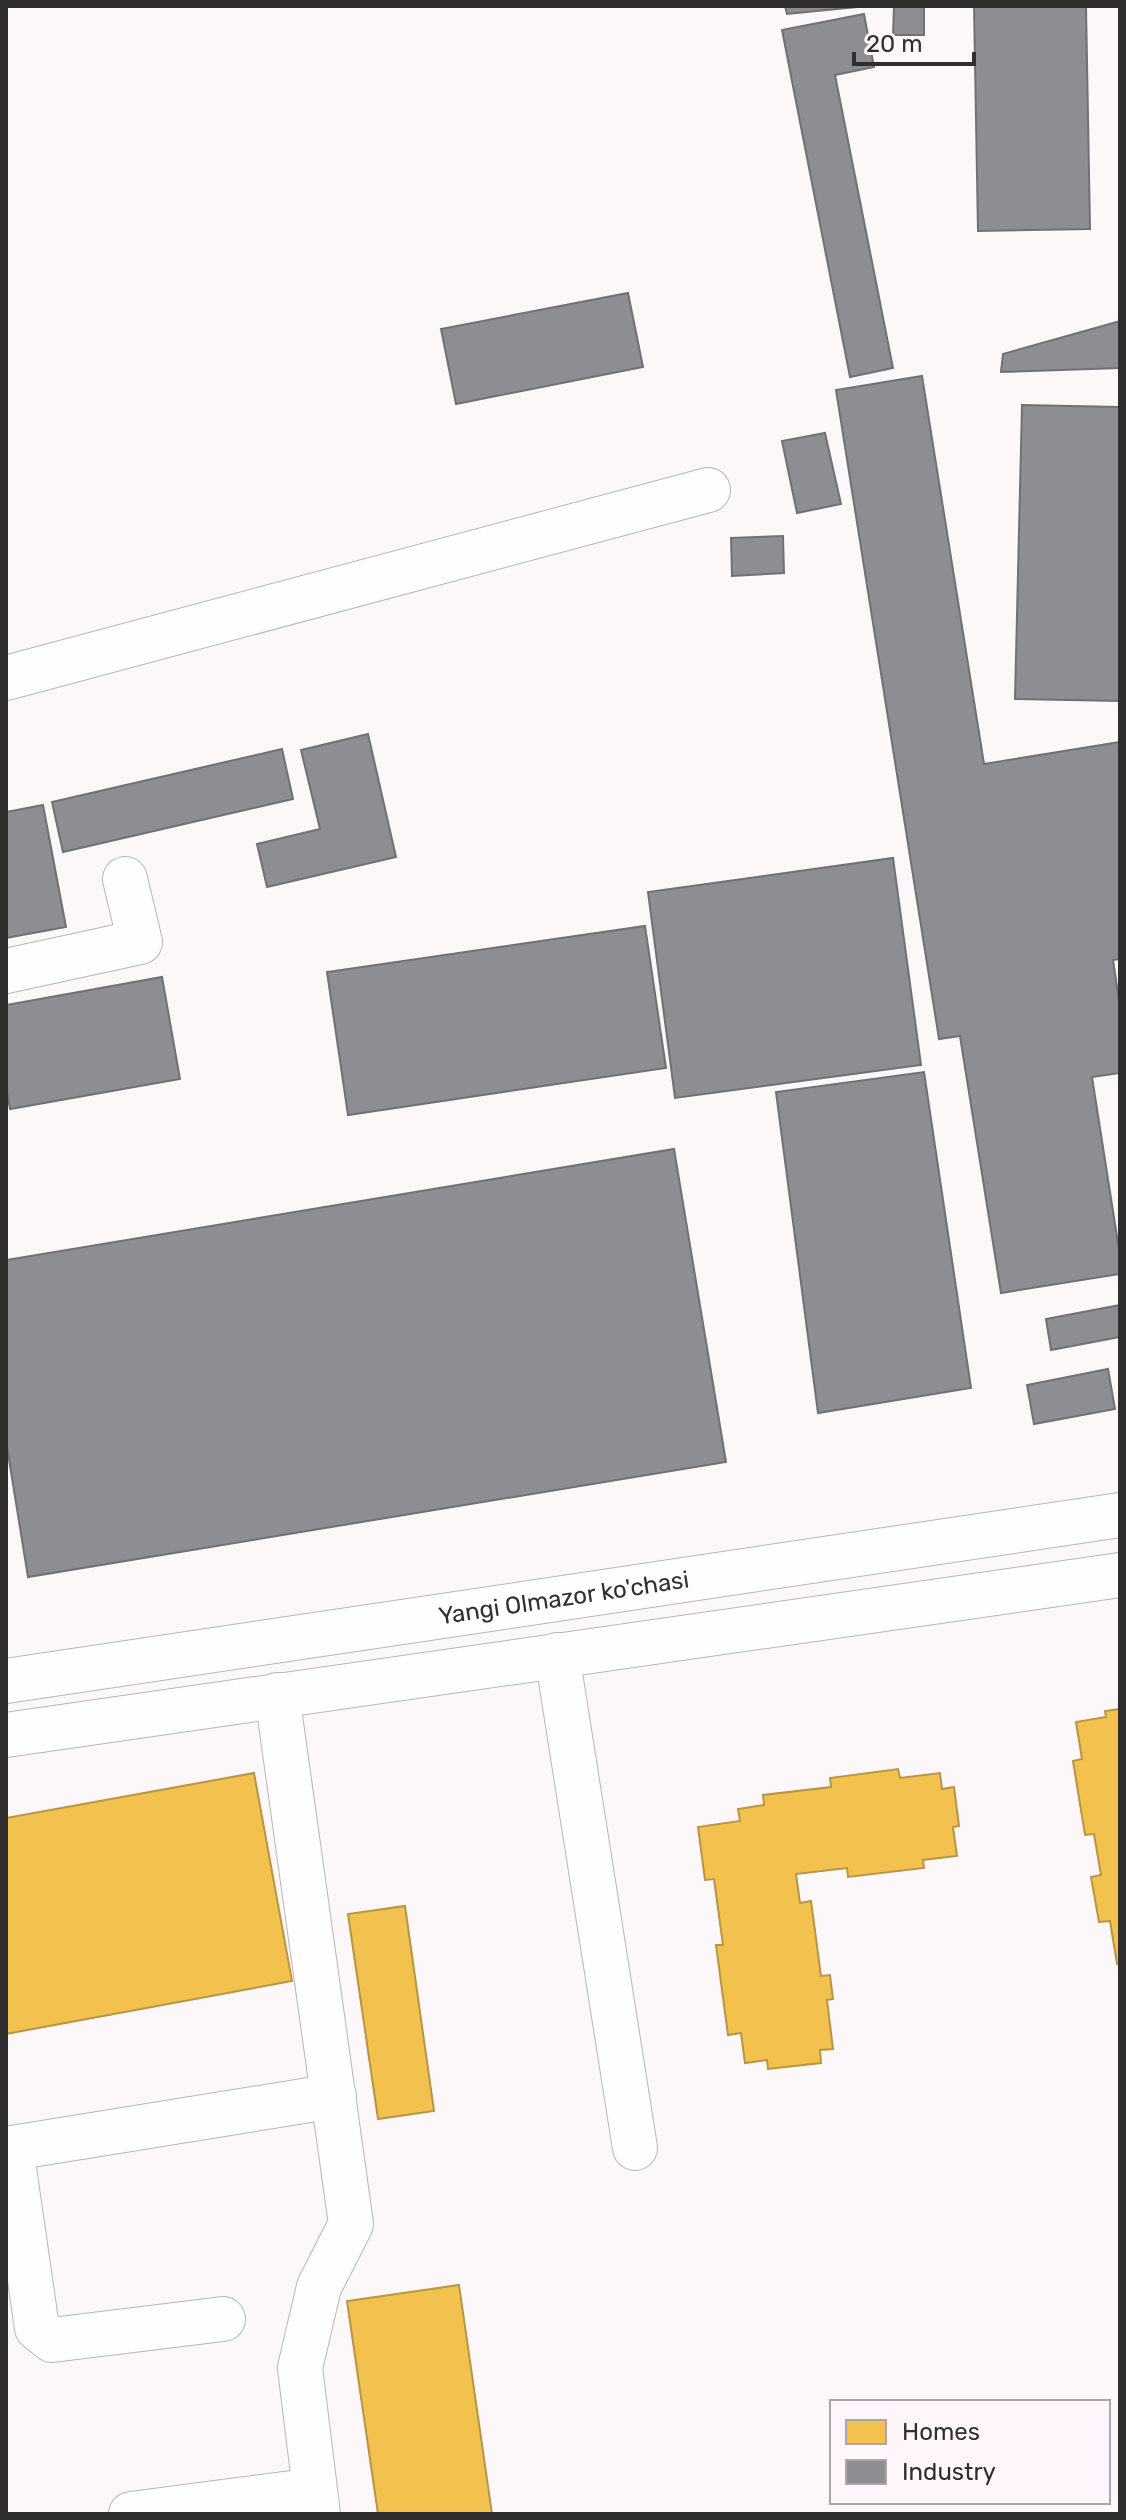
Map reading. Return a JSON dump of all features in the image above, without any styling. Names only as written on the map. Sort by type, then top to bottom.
[{"type":"main road","points":[[6,678],[708,490]]},
{"type":"main road","points":[[6,971],[140,942],[125,879]]},
{"type":"main road","name":"Yangi Olmazor ko'chasi","points":[[6,1681],[1120,1515]]},
{"type":"main road","points":[[6,1735],[1120,1575]]},
{"type":"main road","points":[[557,1655],[635,2148]]},
{"type":"main road","points":[[131,2514],[316,2502],[300,2368],[319,2287],[351,2224],[277,1695]]},
{"type":"main road","points":[[223,2319],[52,2340],[37,2328],[9,2148],[334,2096]]},
{"type":"building: Homes","points":[[1120,1709],[1120,1963],[1117,1964],[1110,1921],[1099,1922],[1091,1877],[1101,1875],[1094,1834],[1085,1835],[1073,1761],[1082,1759],[1076,1722],[1106,1717],[1105,1711]]},
{"type":"building: Homes","points":[[898,1769],[900,1778],[940,1773],[942,1789],[954,1787],[959,1826],[953,1827],[957,1856],[923,1860],[924,1868],[848,1877],[847,1868],[796,1874],[800,1903],[811,1901],[821,1976],[830,1975],[833,1999],[827,2000],[833,2049],[820,2050],[821,2063],[768,2069],[767,2060],[745,2063],[741,2033],[728,2035],[716,1945],[723,1945],[714,1879],[705,1880],[698,1827],[740,1821],[738,1809],[764,1805],[763,1795],[831,1787],[830,1778]]},
{"type":"building: Homes","points":[[254,1773],[292,1981],[6,2034],[6,1818]]},
{"type":"building: Homes","points":[[405,1906],[434,2111],[378,2119],[348,1914]]},
{"type":"building: Homes","points":[[459,2285],[492,2514],[378,2514],[347,2301]]},
{"type":"building: Industry","points":[[785,6],[868,6],[787,14]]},
{"type":"building: Industry","points":[[894,6],[924,6],[924,35],[893,35]]},
{"type":"building: Industry","points":[[974,6],[1086,6],[1090,229],[978,231]]},
{"type":"building: Industry","points":[[864,14],[874,67],[835,75],[893,368],[850,377],[782,30]]},
{"type":"building: Industry","points":[[628,293],[643,367],[456,404],[441,329]]},
{"type":"building: Industry","points":[[1120,321],[1120,368],[1001,372],[1003,354]]},
{"type":"building: Industry","points":[[922,376],[984,764],[1120,742],[1120,959],[1113,960],[1120,1007],[1120,1073],[1092,1077],[1120,1256],[1120,1274],[1001,1293],[960,1036],[939,1039],[836,390]]},
{"type":"building: Industry","points":[[1022,405],[1120,407],[1120,701],[1015,699]]},
{"type":"building: Industry","points":[[825,433],[841,504],[797,513],[782,441]]},
{"type":"building: Industry","points":[[783,536],[784,573],[732,576],[731,538]]},
{"type":"building: Industry","points":[[368,734],[396,857],[267,887],[257,844],[320,829],[301,750]]},
{"type":"building: Industry","points":[[282,749],[293,799],[63,852],[52,802]]},
{"type":"building: Industry","points":[[43,805],[66,927],[6,938],[6,812]]},
{"type":"building: Industry","points":[[893,858],[921,1065],[675,1098],[648,892]]},
{"type":"building: Industry","points":[[645,926],[666,1068],[348,1115],[327,972]]},
{"type":"building: Industry","points":[[162,977],[180,1079],[10,1109],[6,1085],[6,1005]]},
{"type":"building: Industry","points":[[924,1072],[971,1388],[818,1413],[776,1092]]},
{"type":"building: Industry","points":[[674,1149],[726,1462],[28,1577],[6,1441],[6,1260]]},
{"type":"building: Industry","points":[[1120,1305],[1120,1337],[1051,1350],[1046,1319]]},
{"type":"building: Industry","points":[[1108,1369],[1115,1409],[1034,1424],[1027,1385]]}]
